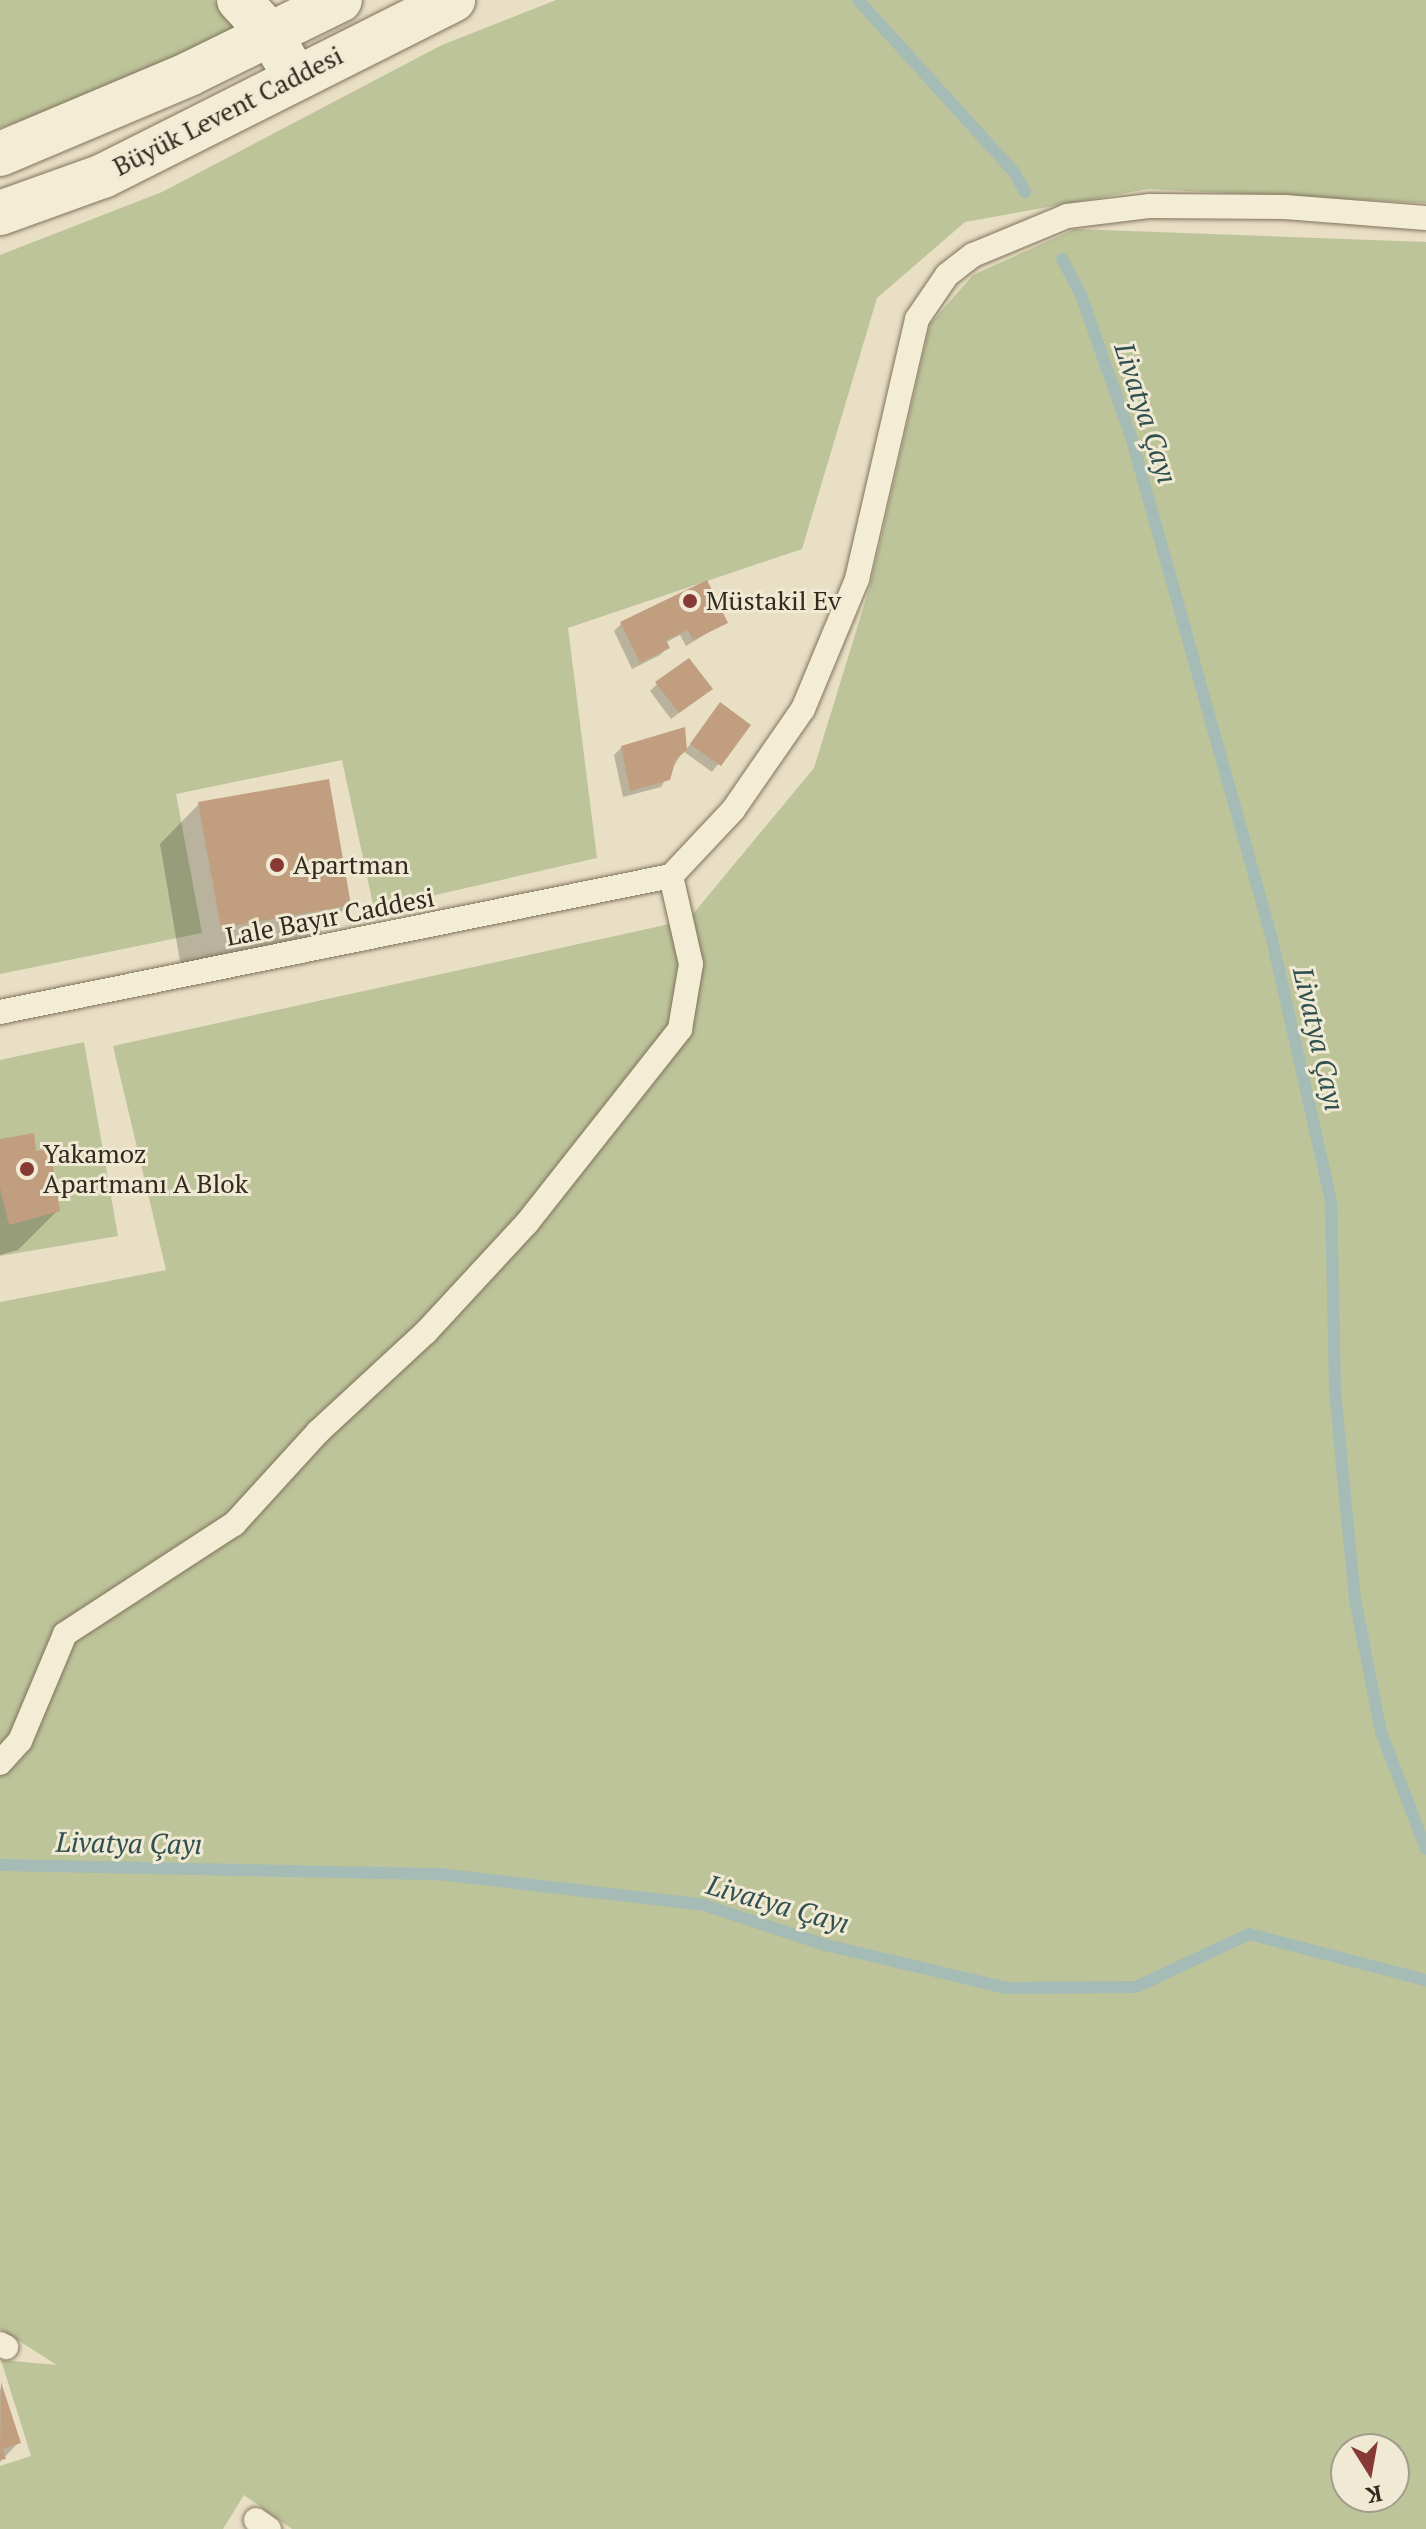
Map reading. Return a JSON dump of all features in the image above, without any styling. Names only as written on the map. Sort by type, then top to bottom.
[{"type":"street","points":[[239,0],[270,34],[295,76]]},
{"type":"street","name":"Büyük Levent Caddesi","points":[[0,154],[340,0]]},
{"type":"street","name":"Büyük Levent Caddesi","points":[[0,213],[103,176],[295,76],[453,0]]},
{"type":"lane","points":[[0,1763],[20,1741],[65,1634],[234,1524],[318,1432],[426,1332],[527,1223],[680,1029],[691,964],[671,876],[733,810],[803,709],[857,579],[917,319],[947,275],[973,255],[1067,216],[1136,208],[1285,207],[1426,218]]},
{"type":"lane","name":"Lale Bayır Caddesi","points":[[0,1012],[671,876]]},
{"type":"green space","points":[[0,0],[214,0],[235,28],[188,58],[0,128]]},
{"type":"green space","points":[[556,0],[1426,0],[1426,203],[1148,189],[965,222],[877,298],[802,549],[568,628],[597,858],[374,909],[342,760],[176,794],[202,933],[0,974],[0,255],[162,192],[442,45]]},
{"type":"green space","points":[[1075,229],[1426,242],[1426,2529],[292,2529],[244,2495],[223,2529],[0,2529],[0,2466],[31,2456],[1,2360],[57,2365],[0,2329],[0,1302],[166,1270],[113,1046],[688,920],[814,768],[870,586],[930,324],[973,275]]},
{"type":"green space","points":[[84,1042],[118,1236],[0,1256],[0,1060]]},
{"type":"building","name":"Müstakil Ev","points":[[707,580],[728,623],[693,640],[688,630],[666,640],[670,648],[640,663],[620,622]]},
{"type":"building","name":"Müstakil Ev","points":[[689,658],[713,689],[679,713],[655,682]]},
{"type":"building","points":[[720,702],[751,725],[721,766],[690,744]]},
{"type":"building","points":[[685,727],[687,750],[676,759],[670,780],[630,791],[621,746]]},
{"type":"building","name":"Apartman","points":[[329,779],[351,905],[221,928],[198,802]]},
{"type":"building","name":"Yakamoz Apartmanı A Blok","points":[[34,1133],[36,1151],[50,1149],[60,1211],[9,1225],[0,1188],[0,1139]]},
{"type":"building","points":[[1,2382],[21,2443],[3,2449],[6,2459],[0,2460]]},
{"type":"waterway","name":"Livatya Çayı","points":[[858,0],[1014,172],[1025,192]]},
{"type":"waterway","name":"Livatya Çayı","points":[[1062,259],[1081,295],[1132,440],[1272,939],[1331,1200],[1335,1392],[1355,1599],[1381,1732],[1426,1849]]},
{"type":"waterway","name":"Livatya Çayı","points":[[0,1865],[438,1874],[704,1905],[826,1945],[1007,1988],[1136,1987],[1249,1934],[1426,1980]]},
{"type":"place","name":"Müstakil Ev","points":[[690,601]]},
{"type":"place","name":"Apartman","points":[[277,865]]},
{"type":"place","name":"Yakamoz Apartmanı A Blok","points":[[27,1169]]}]
